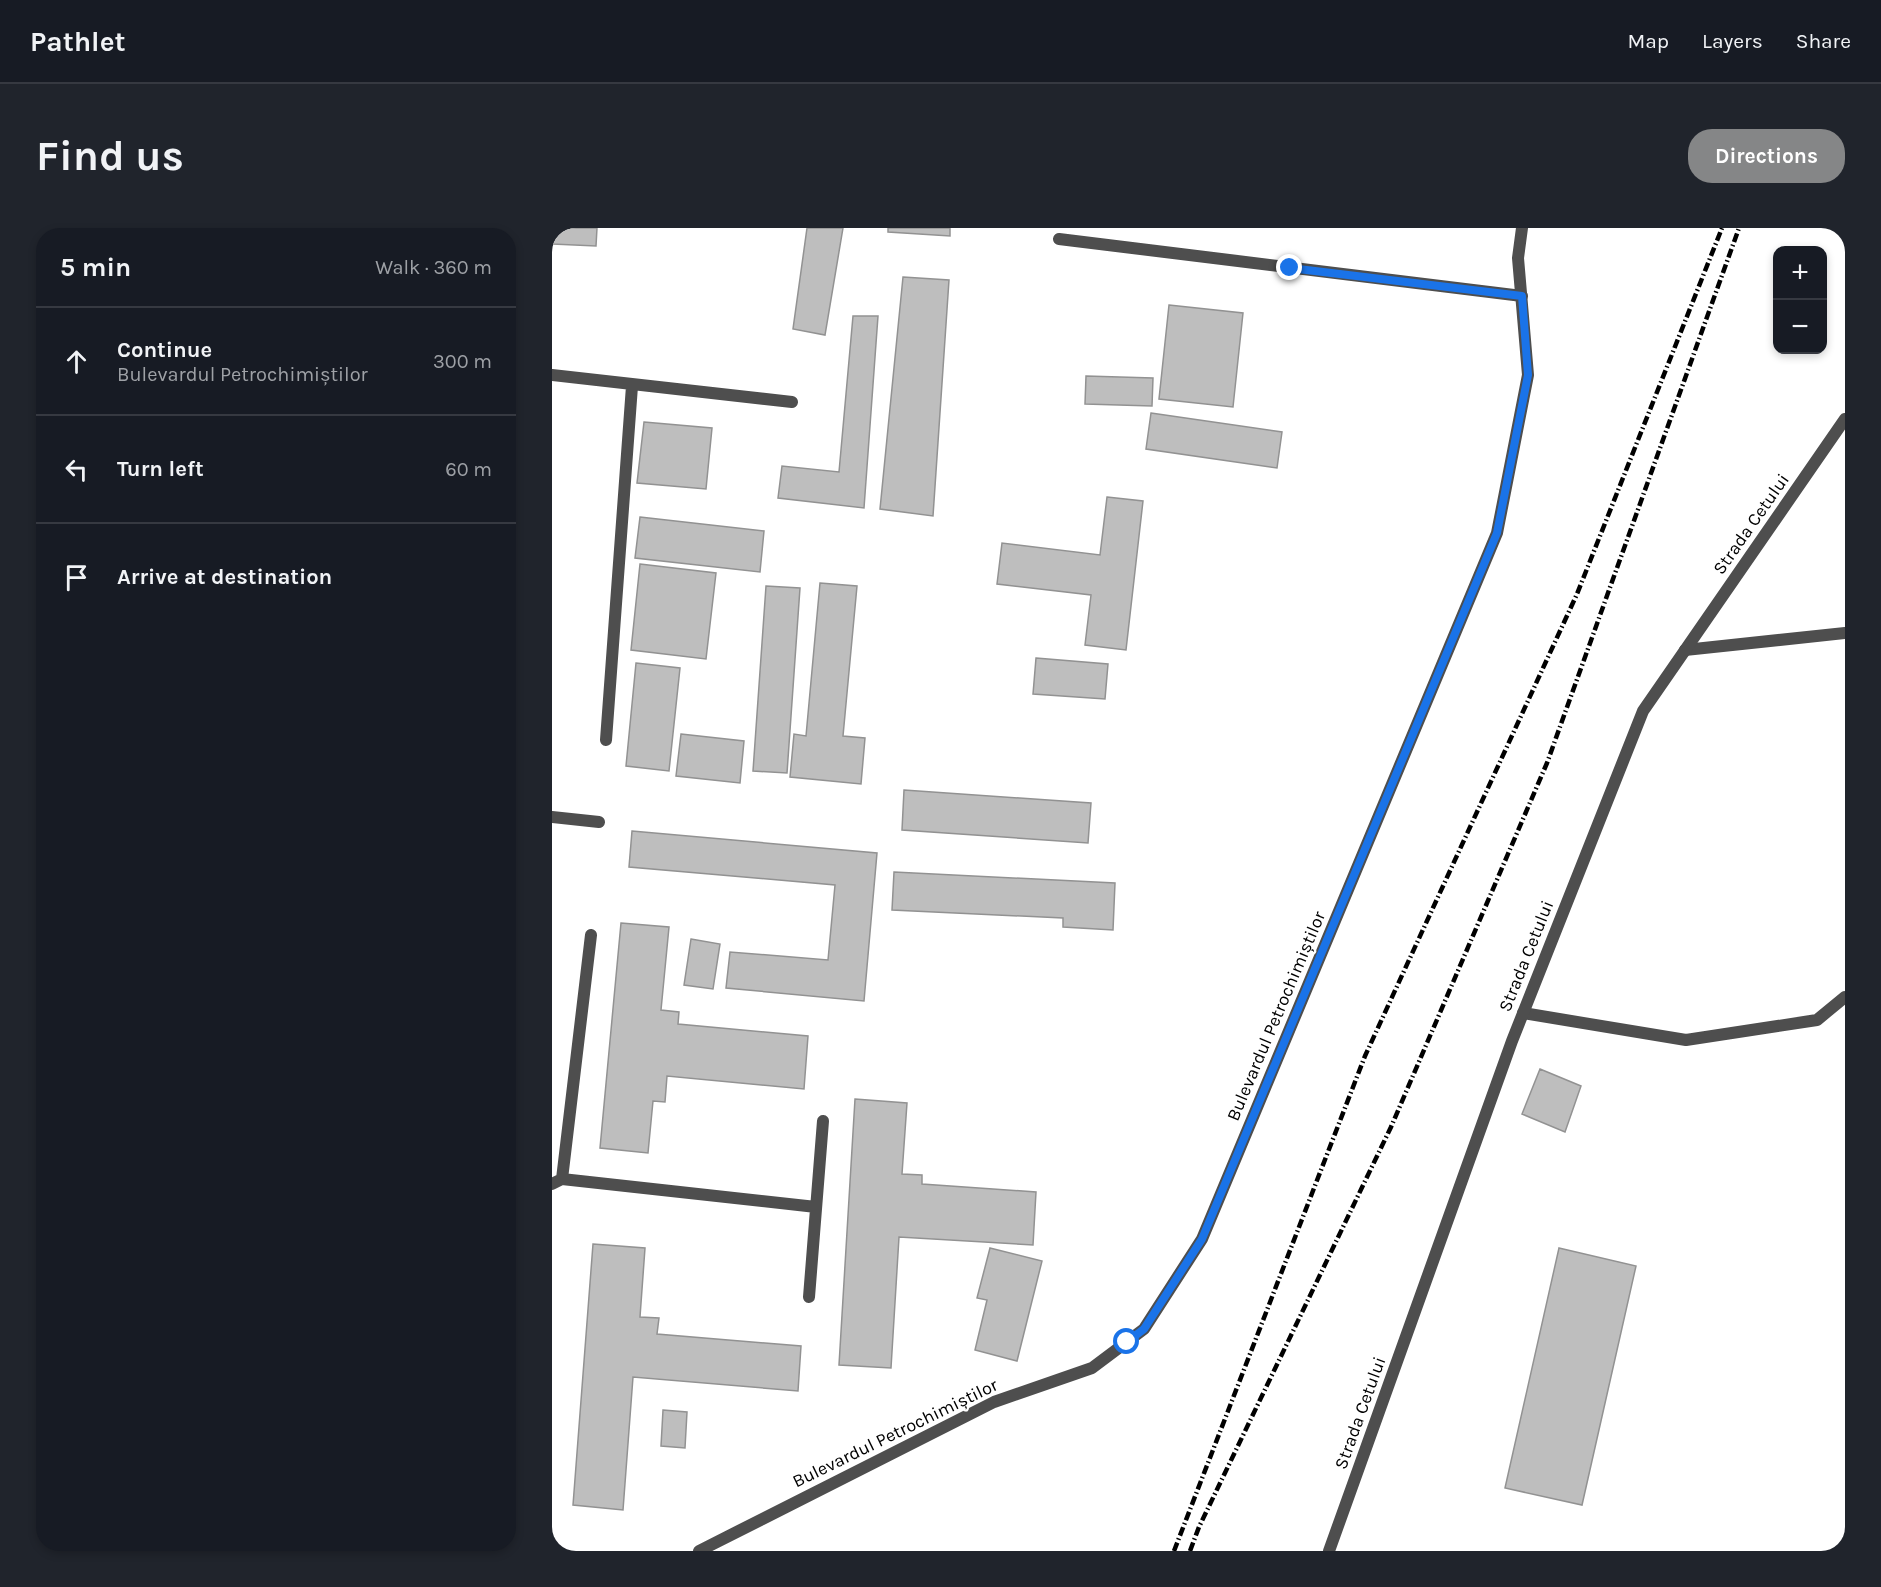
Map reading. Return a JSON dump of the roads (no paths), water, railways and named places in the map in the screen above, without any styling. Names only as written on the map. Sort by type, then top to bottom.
[{"type":"street","name":"Bulevardul Petrochimiștilor","points":[[699,1551],[714,1547],[994,1402],[1092,1368],[1144,1329],[1202,1239],[1497,533],[1528,375],[1518,258],[1522,228]]},
{"type":"street","points":[[1059,239],[1522,296]]},
{"type":"street","points":[[552,375],[632,386],[792,402]]},
{"type":"street","points":[[606,740],[632,386]]},
{"type":"street","name":"Strada Cetului","points":[[1329,1551],[1523,1013],[1643,711],[1845,419]]},
{"type":"street","points":[[1685,650],[1845,633]]},
{"type":"street","points":[[552,817],[599,822]]},
{"type":"street","points":[[591,935],[557,1182],[816,1207]]},
{"type":"street","points":[[1523,1013],[1686,1040],[1817,1020],[1845,997]]},
{"type":"street","points":[[809,1297],[823,1121]]},
{"type":"railway","points":[[1174,1551],[1365,1056],[1577,594],[1722,228]]},
{"type":"railway","points":[[1190,1551],[1199,1527],[1391,1127],[1547,763],[1739,228]]}]
